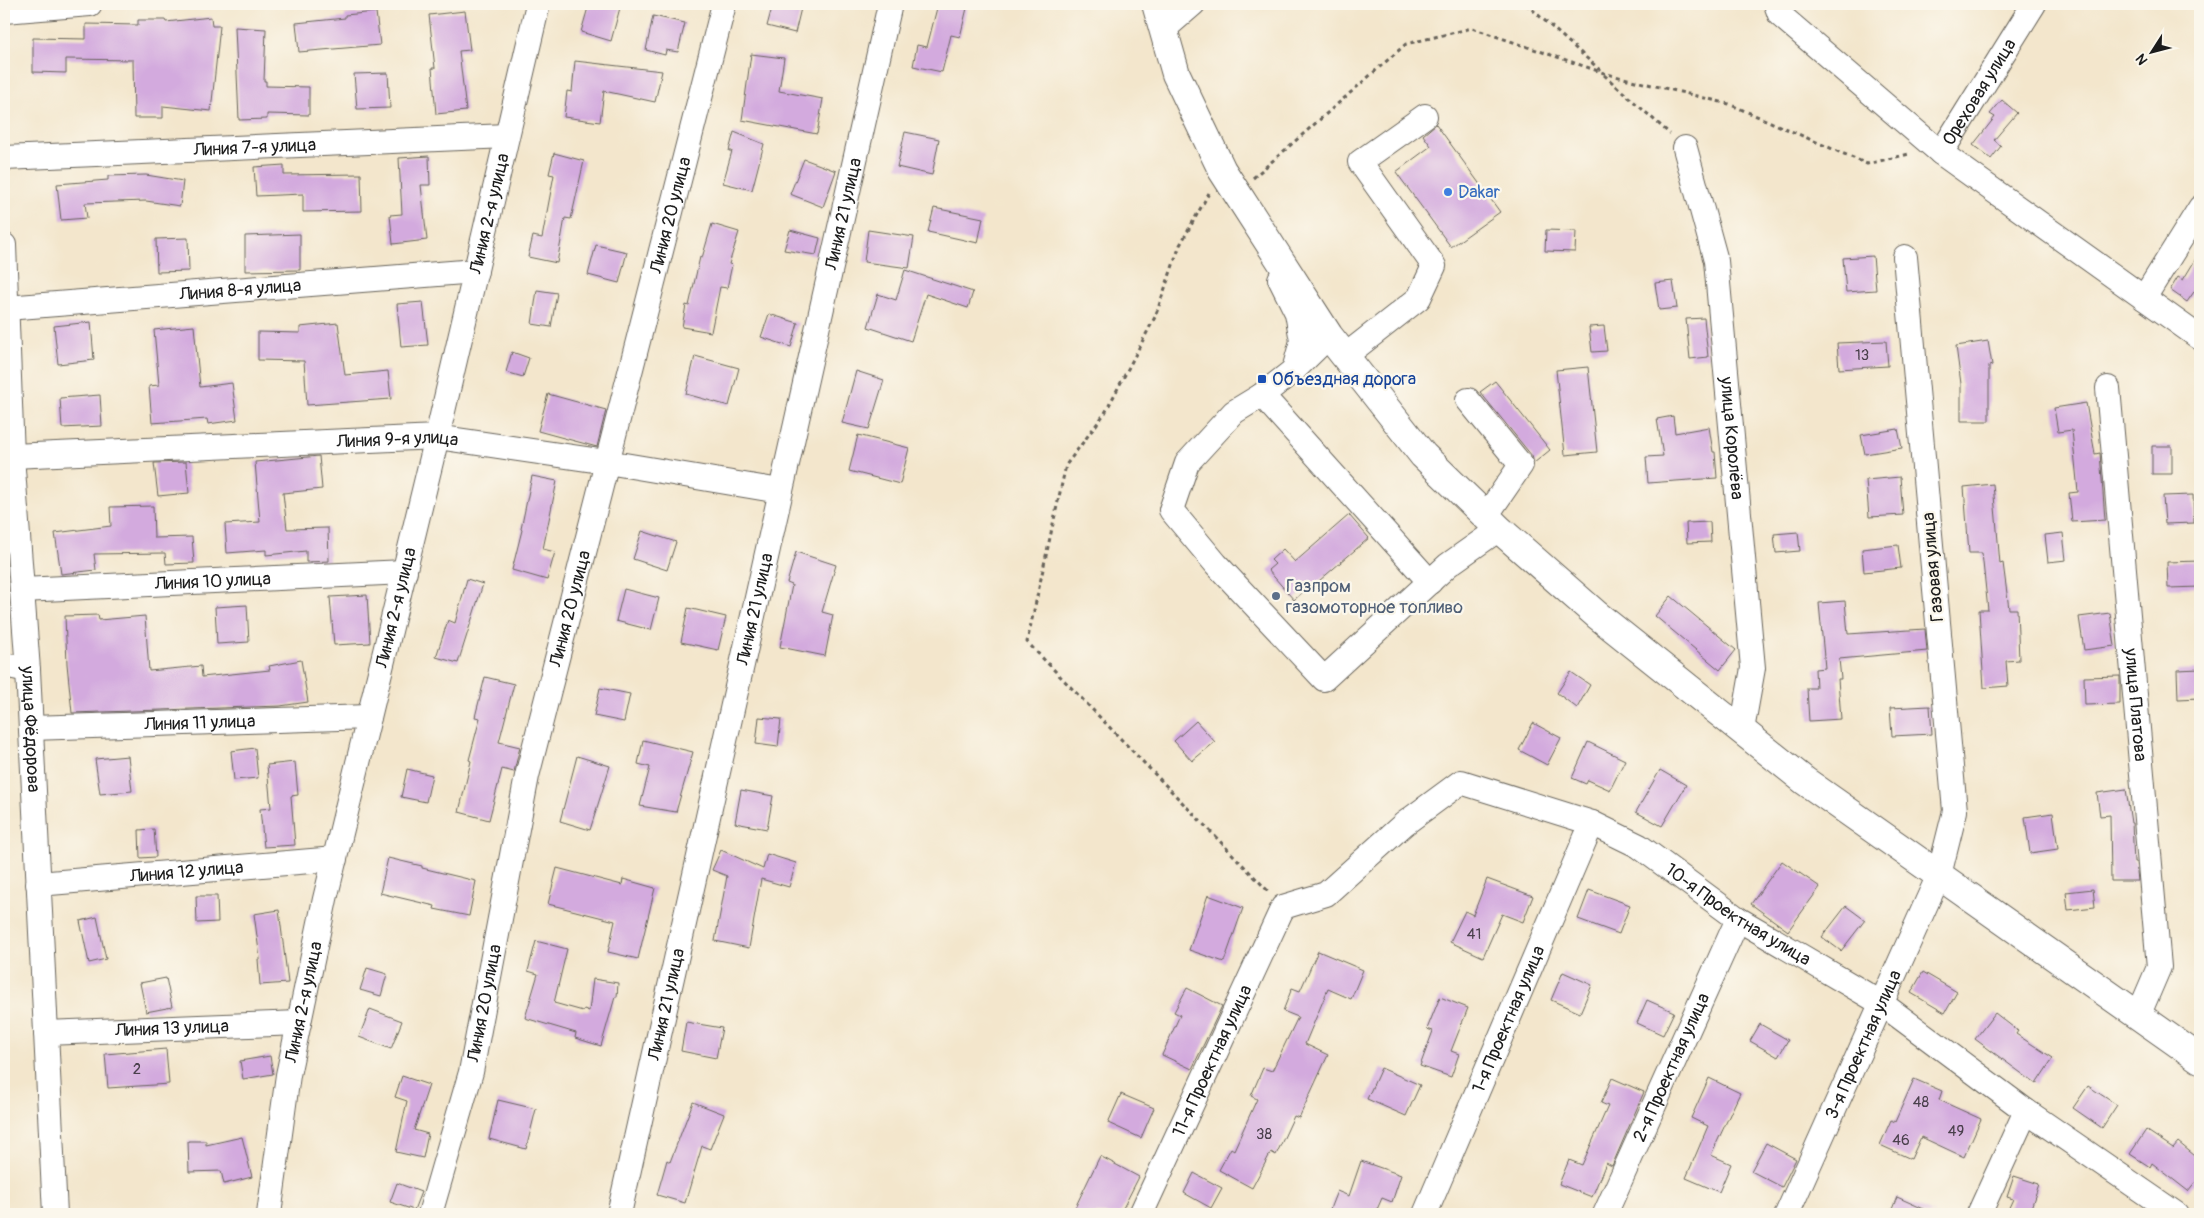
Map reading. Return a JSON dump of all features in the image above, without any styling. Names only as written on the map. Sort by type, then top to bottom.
[{"type":"main road","points":[[1156,4],[1176,74],[1222,170],[1247,212],[1337,346],[1423,455],[1493,523],[1598,615],[1805,780],[2200,1059]]},
{"type":"street","points":[[4,11],[90,4]]},
{"type":"street","name":"Линия 2-я улица","points":[[269,1214],[288,1075],[335,859],[438,437],[538,4]]},
{"type":"street","name":"Линия 20 улица","points":[[430,1214],[471,1072],[527,776],[724,4]]},
{"type":"street","name":"Линия 21 улица","points":[[619,1214],[890,4]]},
{"type":"street","points":[[1163,30],[1193,4]]},
{"type":"street","points":[[1776,4],[1780,15],[1937,150],[2200,338]]},
{"type":"street","name":"Ореховая улица","points":[[1937,150],[2034,4]]},
{"type":"street","points":[[1425,116],[1360,162],[1434,266],[1419,298],[1294,370],[1262,395],[1234,412],[1187,463],[1171,510],[1216,564],[1324,679],[1493,523],[1521,465],[1468,400]]},
{"type":"street","name":"Линия 7-я улица","points":[[4,158],[507,136]]},
{"type":"street","name":"улица Королёва","points":[[1685,148],[1716,261],[1753,668],[1742,730]]},
{"type":"street","points":[[2144,298],[2200,208]]},
{"type":"street","points":[[1247,212],[1265,253],[1297,313],[1302,341],[1294,370]]},
{"type":"street","name":"улица Фёдорова","points":[[4,245],[12,456],[28,670],[55,1214]]},
{"type":"street","name":"Газовая улица","points":[[1905,257],[1955,812],[1939,875]]},
{"type":"street","name":"Линия 8-я улица","points":[[6,308],[476,271]]},
{"type":"street","name":"улица Платова","points":[[2108,388],[2159,967],[2138,1016]]},
{"type":"street","points":[[1262,395],[1430,582]]},
{"type":"street","name":"Линия 9-я улица","points":[[12,456],[438,437],[607,462],[780,491]]},
{"type":"street","name":"Линия 10 улица","points":[[22,590],[404,572]]},
{"type":"street","points":[[4,665],[28,670]]},
{"type":"street","name":"Линия 11 улица","points":[[31,728],[369,717]]},
{"type":"street","name":"10-я Проектная улица","points":[[1283,907],[1326,894],[1404,824],[1462,782],[1592,823],[1639,846],[1738,919],[1881,1003],[2166,1212]]},
{"type":"street","name":"1-я Проектная улица","points":[[1425,1214],[1592,823]]},
{"type":"street","name":"Линия 12 улица","points":[[38,884],[335,859]]},
{"type":"street","name":"3-я Проектная улица","points":[[1787,1214],[1939,875]]},
{"type":"street","name":"11-я Проектная улица","points":[[1141,1214],[1283,907]]},
{"type":"street","name":"2-я Проектная улица","points":[[1605,1214],[1738,919]]},
{"type":"street","name":"Линия 13 улица","points":[[46,1033],[299,1023]]},
{"type":"street","points":[[1979,1214],[2026,1110]]},
{"type":"path","points":[[1526,4],[1685,148]]},
{"type":"path","points":[[1250,181],[1406,44],[1472,28],[1602,73],[1729,104],[1867,164],[1937,150]]},
{"type":"path","points":[[1222,170],[1180,245],[1156,317],[1105,413],[1066,464],[1027,642],[1283,907]]},
{"type":"building","points":[[589,4],[621,4],[611,41],[581,32]]},
{"type":"building","points":[[773,4],[802,4],[795,33],[767,26]]},
{"type":"building","points":[[938,4],[949,4],[967,8],[960,37],[951,35],[942,72],[913,66],[917,45],[927,47]]},
{"type":"building","points":[[465,11],[470,50],[459,51],[466,111],[436,114],[432,68],[435,68],[429,15]]},
{"type":"building","points":[[376,12],[380,45],[299,52],[296,23],[345,18],[345,15]]},
{"type":"building","points":[[653,16],[685,23],[678,52],[666,50],[665,55],[646,50]]},
{"type":"building","points":[[211,17],[212,26],[220,26],[211,111],[163,106],[163,118],[134,118],[133,60],[66,59],[66,73],[33,72],[33,38],[86,39],[86,24],[138,25],[138,20],[165,20],[166,22]]},
{"type":"building","points":[[235,27],[266,29],[264,81],[266,81],[266,86],[309,87],[309,115],[267,114],[267,119],[239,120]]},
{"type":"building","points":[[751,54],[784,58],[779,91],[823,99],[817,134],[742,120]]},
{"type":"building","points":[[575,61],[662,71],[655,102],[604,91],[600,122],[564,117],[567,91],[572,92]]},
{"type":"building","points":[[388,73],[390,108],[357,109],[354,74]]},
{"type":"building","points":[[2002,100],[2017,113],[1994,140],[2001,146],[1991,159],[1973,145],[1995,117],[1990,114]]},
{"type":"building","name":"Dakar","points":[[1436,124],[1500,212],[1451,247],[1396,172],[1431,146],[1423,135]]},
{"type":"building","points":[[734,132],[764,144],[752,190],[723,183],[732,151],[729,151]]},
{"type":"building","points":[[905,132],[939,139],[932,175],[897,167]]},
{"type":"building","points":[[554,153],[584,161],[571,219],[565,218],[557,263],[528,257],[533,236],[542,238],[554,175],[549,174]]},
{"type":"building","points":[[429,156],[430,185],[421,185],[427,240],[393,244],[390,215],[402,214],[399,158]]},
{"type":"building","points":[[804,159],[836,171],[823,207],[790,194]]},
{"type":"building","points":[[284,165],[284,175],[361,174],[362,211],[303,212],[303,194],[256,196],[254,167]]},
{"type":"building","points":[[146,175],[183,181],[180,206],[146,201],[85,203],[87,218],[61,220],[57,184],[108,180],[108,176]]},
{"type":"building","points":[[934,208],[983,218],[978,243],[928,232]]},
{"type":"building","points":[[712,224],[739,232],[729,264],[732,265],[727,288],[720,287],[711,332],[682,327],[686,305],[689,306],[700,257],[702,258]]},
{"type":"building","points":[[790,230],[820,238],[816,255],[784,250]]},
{"type":"building","points":[[868,230],[914,237],[909,268],[864,262]]},
{"type":"building","points":[[1546,230],[1576,231],[1575,252],[1545,251]]},
{"type":"building","points":[[300,234],[300,270],[245,271],[245,236]]},
{"type":"building","points":[[188,238],[189,271],[157,272],[156,239]]},
{"type":"building","points":[[596,245],[627,252],[619,283],[588,275]]},
{"type":"building","points":[[2200,252],[2200,283],[2187,302],[2170,290],[2178,277],[2183,280]]},
{"type":"building","points":[[1873,256],[1876,290],[1846,292],[1843,258]]},
{"type":"building","points":[[905,270],[973,292],[968,308],[926,294],[911,341],[868,327],[878,294],[896,300]]},
{"type":"building","points":[[1673,281],[1677,308],[1659,310],[1655,283]]},
{"type":"building","points":[[537,290],[557,293],[551,327],[532,324]]},
{"type":"building","points":[[423,302],[428,345],[401,347],[397,304]]},
{"type":"building","points":[[769,314],[798,323],[791,347],[761,337]]},
{"type":"building","points":[[1704,318],[1708,357],[1690,359],[1686,319]]},
{"type":"building","points":[[91,322],[94,360],[58,364],[54,326]]},
{"type":"building","points":[[338,323],[345,375],[388,371],[391,399],[307,405],[304,361],[258,360],[258,332],[300,333],[300,327]]},
{"type":"building","points":[[194,326],[200,387],[232,383],[237,420],[208,424],[207,419],[152,423],[149,386],[159,385],[154,330]]},
{"type":"building","points":[[1604,326],[1607,351],[1592,352],[1589,327]]},
{"type":"building","points":[[1886,341],[1888,366],[1839,369],[1837,343]]},
{"type":"building","points":[[1988,341],[1992,365],[1989,366],[1989,421],[1961,421],[1961,384],[1956,346]]},
{"type":"building","points":[[512,352],[529,358],[523,377],[506,372]]},
{"type":"building","points":[[695,356],[739,368],[729,406],[686,394]]},
{"type":"building","points":[[1588,367],[1597,452],[1565,455],[1556,370]]},
{"type":"building","points":[[856,371],[884,380],[869,429],[842,423]]},
{"type":"building","points":[[1495,381],[1550,450],[1534,463],[1532,456],[1480,392]]},
{"type":"building","points":[[548,394],[606,410],[597,447],[538,431]]},
{"type":"building","points":[[100,395],[102,426],[62,428],[60,398]]},
{"type":"building","points":[[2086,403],[2095,454],[2100,453],[2105,520],[2072,522],[2069,493],[2078,492],[2072,430],[2058,432],[2054,408]]},
{"type":"building","points":[[1673,416],[1675,433],[1709,427],[1713,452],[1715,452],[1717,478],[1648,483],[1646,457],[1663,456],[1657,419]]},
{"type":"building","points":[[1898,429],[1902,448],[1865,454],[1861,435]]},
{"type":"building","points":[[858,435],[909,448],[900,484],[849,471]]},
{"type":"building","points":[[2152,446],[2172,446],[2172,474],[2152,474]]},
{"type":"building","points":[[319,456],[322,489],[283,493],[287,529],[328,528],[329,561],[306,562],[306,551],[266,555],[266,550],[227,553],[225,524],[260,522],[255,462]]},
{"type":"building","points":[[186,462],[189,493],[158,496],[154,463]]},
{"type":"building","points":[[532,476],[557,481],[543,549],[555,552],[547,580],[512,570]]},
{"type":"building","points":[[1900,477],[1903,515],[1869,517],[1866,480]]},
{"type":"building","points":[[1993,484],[2000,564],[2003,563],[2009,609],[2017,609],[2019,660],[2006,661],[2008,686],[1984,688],[1979,610],[1988,610],[1982,553],[1969,553],[1964,487]]},
{"type":"building","points":[[2193,495],[2194,523],[2165,524],[2163,496]]},
{"type":"building","points":[[153,506],[154,538],[192,537],[194,563],[166,564],[165,553],[94,554],[96,570],[61,574],[55,533],[111,526],[110,507]]},
{"type":"building","points":[[1349,515],[1369,538],[1305,593],[1304,591],[1294,600],[1268,570],[1275,564],[1271,560],[1283,549],[1295,562]]},
{"type":"building","points":[[1710,522],[1711,542],[1687,543],[1686,523]]},
{"type":"building","points":[[642,531],[676,542],[667,570],[633,559]]},
{"type":"building","points":[[1798,532],[1800,551],[1776,553],[1774,534]]},
{"type":"building","points":[[2063,533],[2066,560],[2048,562],[2045,535]]},
{"type":"building","points":[[1898,545],[1901,568],[1864,572],[1862,549]]},
{"type":"building","points":[[796,552],[836,565],[822,612],[833,615],[825,656],[780,647],[792,585],[787,583]]},
{"type":"building","points":[[2200,561],[2200,587],[2168,588],[2167,562]]},
{"type":"building","points":[[467,579],[483,584],[458,663],[436,657],[448,620],[455,623]]},
{"type":"building","points":[[624,589],[659,598],[651,630],[616,621]]},
{"type":"building","points":[[367,595],[370,643],[334,645],[330,597]]},
{"type":"building","points":[[1671,596],[1736,650],[1720,670],[1655,616]]},
{"type":"building","points":[[1845,601],[1848,634],[1925,629],[1927,651],[1839,659],[1841,679],[1838,679],[1841,719],[1809,721],[1807,688],[1816,688],[1815,669],[1825,668],[1819,603]]},
{"type":"building","points":[[247,605],[249,642],[217,644],[215,607]]},
{"type":"building","points":[[688,608],[726,617],[718,650],[681,642]]},
{"type":"building","points":[[2110,613],[2115,646],[2084,650],[2079,617]]},
{"type":"building","points":[[98,615],[99,620],[145,616],[149,671],[201,666],[202,677],[270,670],[269,666],[301,660],[308,702],[280,706],[72,713],[65,616]]},
{"type":"building","points":[[2200,669],[2200,698],[2178,699],[2177,670]]},
{"type":"building","points":[[1571,672],[1590,685],[1577,708],[1557,693]]},
{"type":"building","points":[[2120,676],[2120,704],[2085,705],[2084,677]]},
{"type":"building","points":[[485,677],[514,684],[499,742],[520,747],[514,772],[502,769],[489,820],[459,812],[471,761],[469,760],[480,718],[475,717]]},
{"type":"building","points":[[600,688],[630,694],[624,722],[594,716]]},
{"type":"building","points":[[1930,706],[1932,734],[1892,736],[1890,708]]},
{"type":"building","points":[[759,717],[781,719],[778,747],[756,744]]},
{"type":"building","points":[[1196,721],[1215,742],[1192,761],[1174,741]]},
{"type":"building","points":[[1533,723],[1561,738],[1547,765],[1519,750]]},
{"type":"building","points":[[643,740],[693,752],[676,812],[640,806],[650,767],[638,764]]},
{"type":"building","points":[[1588,742],[1625,760],[1610,790],[1588,780],[1586,784],[1572,778]]},
{"type":"building","points":[[255,748],[258,778],[234,780],[231,751]]},
{"type":"building","points":[[128,756],[132,791],[100,794],[95,759]]},
{"type":"building","points":[[577,756],[610,766],[590,830],[560,821]]},
{"type":"building","points":[[295,762],[298,795],[291,796],[295,845],[264,847],[260,809],[271,808],[267,765]]},
{"type":"building","points":[[407,769],[432,775],[426,802],[401,797]]},
{"type":"building","points":[[1660,770],[1686,785],[1662,826],[1636,812]]},
{"type":"building","points":[[2126,789],[2132,823],[2134,862],[2136,862],[2138,881],[2111,881],[2110,815],[2100,816],[2097,793]]},
{"type":"building","points":[[741,790],[773,796],[767,829],[735,823]]},
{"type":"building","points":[[2053,813],[2058,849],[2030,853],[2025,817]]},
{"type":"building","points":[[154,829],[156,857],[140,858],[139,830]]},
{"type":"building","points":[[721,850],[763,869],[767,854],[796,863],[789,887],[761,879],[749,948],[715,941],[727,876],[712,870]]},
{"type":"building","points":[[388,858],[476,881],[469,916],[434,909],[435,906],[380,893]]},
{"type":"building","points":[[1782,861],[1820,887],[1788,931],[1751,904]]},
{"type":"building","points":[[557,868],[622,885],[623,879],[655,888],[638,959],[608,952],[615,921],[548,904]]},
{"type":"building","points":[[1487,879],[1533,896],[1523,922],[1502,914],[1483,957],[1450,942],[1465,911],[1473,915]]},
{"type":"building","points":[[2093,889],[2095,907],[2068,910],[2066,892]]},
{"type":"building","points":[[1589,890],[1630,905],[1619,934],[1578,919]]},
{"type":"building","points":[[1208,895],[1243,908],[1224,962],[1189,950]]},
{"type":"building","points":[[196,896],[217,896],[218,922],[197,923]]},
{"type":"building","points":[[1846,906],[1865,920],[1841,951],[1822,937]]},
{"type":"building","points":[[279,910],[288,983],[260,985],[258,959],[260,959],[254,914]]},
{"type":"building","points":[[97,917],[106,959],[89,963],[80,921]]},
{"type":"building","points":[[536,941],[567,949],[554,1003],[589,1011],[593,979],[618,983],[617,997],[615,997],[601,1046],[575,1038],[576,1033],[525,1018],[538,974],[528,971]]},
{"type":"building","points":[[1318,951],[1363,970],[1351,999],[1328,989],[1305,1044],[1328,1055],[1299,1118],[1294,1116],[1276,1155],[1271,1152],[1252,1188],[1219,1170],[1231,1148],[1234,1150],[1257,1099],[1251,1096],[1263,1068],[1272,1071],[1298,1017],[1283,1011],[1292,988],[1300,991]]},
{"type":"building","points":[[367,968],[387,974],[381,996],[360,990]]},
{"type":"building","points":[[1563,972],[1592,985],[1580,1013],[1551,1000]]},
{"type":"building","points":[[1923,972],[1957,992],[1945,1013],[1911,993]]},
{"type":"building","points":[[166,978],[172,1007],[146,1012],[140,983]]},
{"type":"building","points":[[1187,988],[1222,1006],[1192,1069],[1162,1055],[1180,1015],[1174,1012]]},
{"type":"building","points":[[1440,997],[1468,1008],[1451,1051],[1459,1054],[1451,1077],[1420,1066],[1433,1031],[1427,1029]]},
{"type":"building","points":[[1647,1000],[1674,1012],[1663,1035],[1637,1023]]},
{"type":"building","points":[[370,1009],[402,1021],[391,1049],[359,1037]]},
{"type":"building","points":[[1995,1013],[2018,1031],[2016,1034],[2053,1058],[2036,1084],[1975,1039]]},
{"type":"building","points":[[686,1022],[722,1028],[716,1058],[681,1051]]},
{"type":"building","points":[[1760,1024],[1788,1040],[1778,1057],[1750,1041]]},
{"type":"building","points":[[166,1049],[169,1084],[108,1088],[105,1054]]},
{"type":"building","points":[[270,1056],[273,1074],[243,1079],[240,1061]]},
{"type":"building","points":[[1381,1068],[1420,1085],[1406,1116],[1367,1099]]},
{"type":"building","points":[[402,1076],[429,1085],[414,1130],[428,1134],[423,1158],[396,1152],[407,1101],[395,1097]]},
{"type":"building","points":[[1612,1078],[1644,1092],[1612,1166],[1606,1163],[1592,1197],[1559,1184],[1569,1160],[1582,1165],[1608,1106],[1601,1103]]},
{"type":"building","points":[[1709,1078],[1740,1093],[1711,1155],[1731,1164],[1719,1192],[1686,1178],[1708,1126],[1691,1118]]},
{"type":"building","points":[[1914,1079],[1942,1091],[1939,1100],[1981,1119],[1964,1157],[1921,1137],[1911,1159],[1880,1145],[1891,1120],[1895,1122]]},
{"type":"building","points":[[2088,1086],[2117,1105],[2102,1128],[2073,1108]]},
{"type":"building","points":[[1121,1094],[1154,1108],[1141,1138],[1108,1123]]},
{"type":"building","points":[[498,1100],[536,1109],[526,1149],[489,1139]]},
{"type":"building","points":[[693,1102],[724,1114],[710,1149],[702,1146],[685,1203],[657,1195],[667,1160],[670,1162]]},
{"type":"building","points":[[2146,1130],[2173,1148],[2178,1142],[2200,1160],[2200,1176],[2188,1191],[2152,1163],[2150,1167],[2130,1154]]},
{"type":"building","points":[[242,1137],[252,1177],[224,1184],[221,1171],[189,1172],[188,1141],[206,1141],[206,1145]]},
{"type":"building","points":[[1766,1143],[1796,1159],[1782,1187],[1751,1171]]},
{"type":"building","points":[[1100,1156],[1139,1177],[1120,1214],[1072,1214]]},
{"type":"building","points":[[1361,1161],[1401,1175],[1392,1202],[1382,1198],[1375,1214],[1328,1214],[1337,1191],[1349,1196]]},
{"type":"building","points":[[1194,1173],[1222,1188],[1211,1208],[1184,1193]]},
{"type":"building","points":[[2014,1176],[2039,1184],[2029,1214],[2006,1214],[2013,1199],[2007,1197]]},
{"type":"building","points":[[397,1183],[421,1192],[414,1210],[390,1202]]},
{"type":"building","points":[[1897,1197],[1935,1214],[1890,1214]]},
{"type":"place","name":"Dakar","points":[[1448,192]]},
{"type":"place","name":"Объездная дорога","points":[[1262,379]]},
{"type":"place","name":"Газпром газомоторное топливо","points":[[1276,596]]}]
